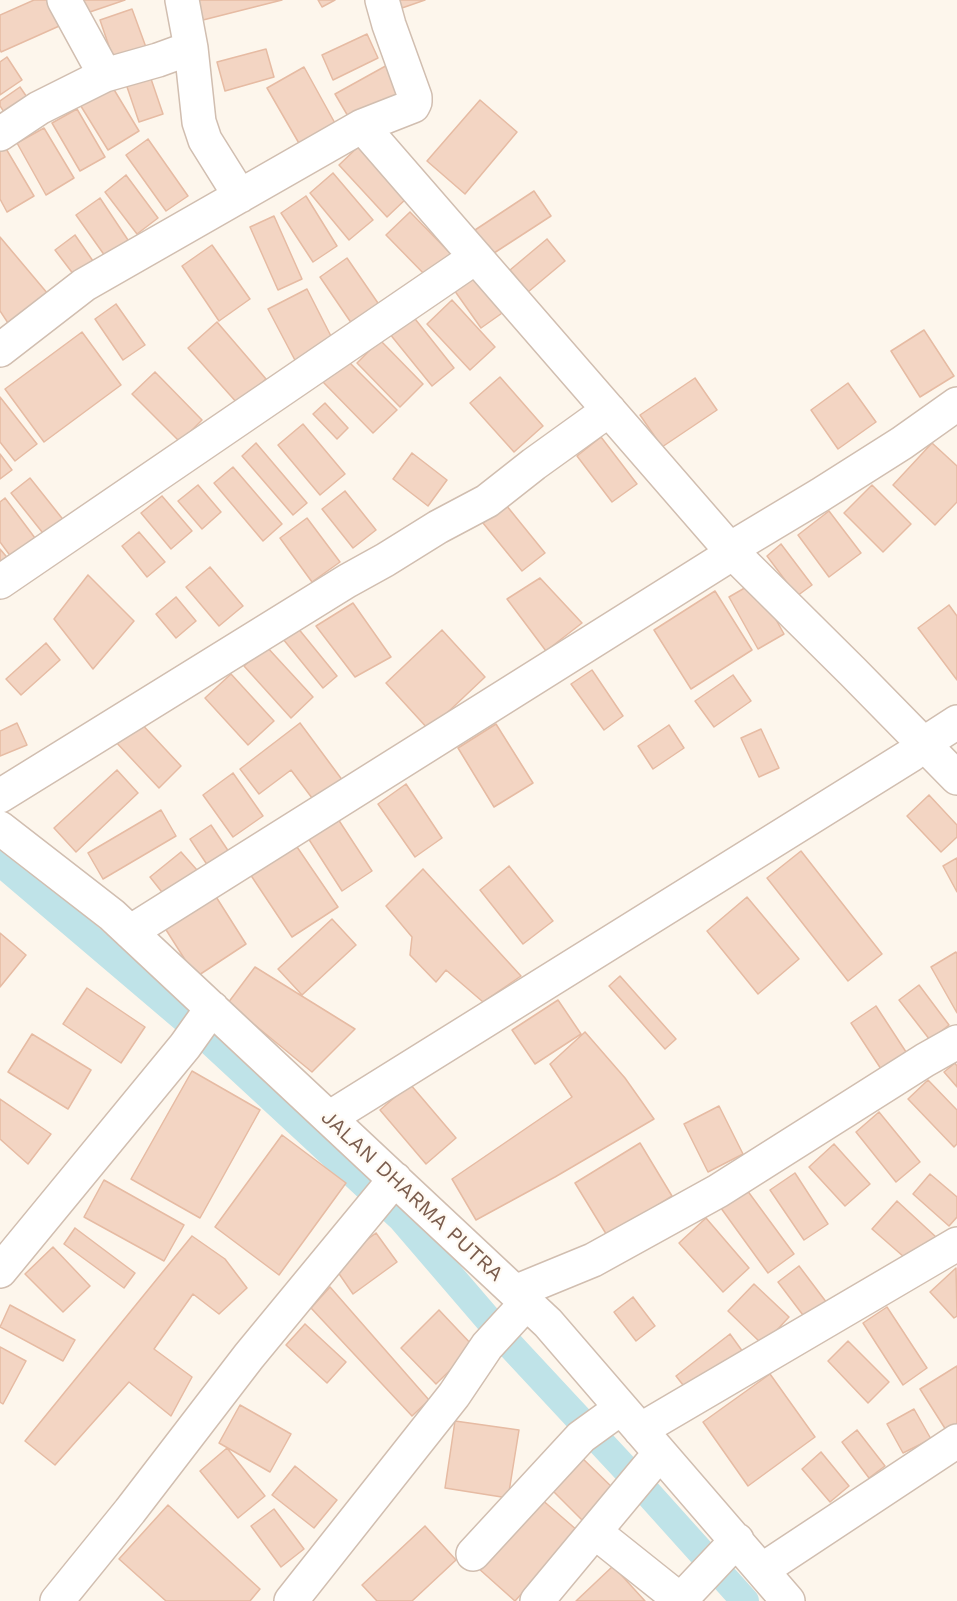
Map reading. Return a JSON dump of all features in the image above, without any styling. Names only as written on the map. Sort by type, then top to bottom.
[{"type":"street","points":[[64,0],[105,75]]},
{"type":"street","points":[[182,0],[199,122],[205,140],[240,196]]},
{"type":"street","points":[[0,350],[84,285],[362,126],[413,106],[415,97],[382,0]]},
{"type":"street","points":[[0,134],[39,108],[105,75],[190,48]]},
{"type":"street","points":[[362,126],[732,551],[957,778]]},
{"type":"street","points":[[0,582],[476,257]]},
{"type":"street","points":[[130,932],[902,443],[957,404]]},
{"type":"street","points":[[0,796],[347,581],[487,501],[609,410]]},
{"type":"street","points":[[329,1118],[911,755],[923,744],[957,722]]},
{"type":"street","name":"JALAN DHARMA PUTRA","points":[[0,828],[112,915],[130,932],[199,1026],[329,1118],[383,1193],[548,1323],[637,1434],[722,1556],[762,1570],[788,1601]]},
{"type":"street","points":[[0,1271],[199,1026]]},
{"type":"street","points":[[291,1601],[454,1395],[487,1346],[521,1302],[718,1191],[957,1042]]},
{"type":"street","points":[[57,1601],[130,1511],[249,1356],[383,1193]]},
{"type":"street","points":[[473,1554],[581,1437],[637,1434],[957,1244]]},
{"type":"street","points":[[537,1601],[626,1496],[637,1434]]},
{"type":"street","points":[[762,1570],[957,1441]]},
{"type":"street","points":[[595,1532],[674,1596],[679,1597],[684,1595],[722,1556]]},
{"type":"building","points":[[34,0],[56,0],[66,23],[1,52],[0,15]]},
{"type":"building","points":[[79,0],[125,0],[84,14]]},
{"type":"building","points":[[198,0],[282,0],[203,20]]},
{"type":"building","points":[[318,0],[335,0],[322,7]]},
{"type":"building","points":[[399,0],[425,0],[402,8]]},
{"type":"building","points":[[132,9],[147,50],[114,61],[100,20]]},
{"type":"building","points":[[367,34],[378,58],[333,80],[322,55]]},
{"type":"building","points":[[266,49],[274,77],[225,91],[217,62]]},
{"type":"building","points":[[7,57],[22,80],[0,95],[0,62]]},
{"type":"building","points":[[391,63],[408,92],[352,123],[335,94]]},
{"type":"building","points":[[304,67],[336,125],[300,145],[267,88]]},
{"type":"building","points":[[149,73],[163,114],[139,122],[125,81]]},
{"type":"building","points":[[110,83],[139,131],[108,150],[79,103]]},
{"type":"building","points":[[20,87],[33,106],[10,121],[0,106],[0,101]]},
{"type":"building","points":[[480,100],[517,132],[465,194],[427,161]]},
{"type":"building","points":[[77,109],[105,157],[80,171],[52,123]]},
{"type":"building","points":[[44,128],[74,178],[46,195],[17,143]]},
{"type":"building","points":[[148,139],[188,196],[166,211],[126,155]]},
{"type":"building","points":[[360,145],[408,197],[387,217],[339,165]]},
{"type":"building","points":[[5,147],[34,196],[7,212],[0,199],[0,150]]},
{"type":"building","points":[[333,173],[373,220],[349,240],[310,193]]},
{"type":"building","points":[[126,175],[158,218],[137,234],[105,192]]},
{"type":"building","points":[[534,191],[551,216],[491,255],[475,230]]},
{"type":"building","points":[[306,196],[337,246],[313,262],[281,213]]},
{"type":"building","points":[[100,198],[128,240],[105,256],[76,215]]},
{"type":"building","points":[[410,212],[453,256],[429,279],[386,235]]},
{"type":"building","points":[[274,216],[302,279],[278,290],[250,227]]},
{"type":"building","points":[[75,235],[93,261],[74,275],[55,250]]},
{"type":"building","points":[[0,237],[48,294],[8,323],[0,311]]},
{"type":"building","points":[[547,239],[565,261],[528,292],[510,270]]},
{"type":"building","points":[[212,245],[250,299],[219,321],[182,266]]},
{"type":"building","points":[[347,258],[380,306],[352,324],[320,277]]},
{"type":"building","points":[[476,270],[505,311],[481,328],[452,287]]},
{"type":"building","points":[[307,289],[335,344],[297,364],[268,309]]},
{"type":"building","points":[[452,300],[495,347],[470,370],[427,324]]},
{"type":"building","points":[[116,304],[145,345],[123,360],[95,319]]},
{"type":"building","points":[[408,310],[454,368],[432,386],[385,328]]},
{"type":"building","points":[[217,322],[266,379],[238,404],[188,348]]},
{"type":"building","points":[[924,330],[954,376],[920,397],[891,351]]},
{"type":"building","points":[[82,332],[121,385],[44,442],[5,389]]},
{"type":"building","points":[[380,340],[423,384],[400,407],[357,363]]},
{"type":"building","points":[[345,358],[397,410],[373,433],[322,381]]},
{"type":"building","points":[[155,372],[202,420],[180,442],[132,394]]},
{"type":"building","points":[[500,377],[543,426],[514,452],[470,403]]},
{"type":"building","points":[[695,378],[717,410],[662,447],[640,415]]},
{"type":"building","points":[[848,383],[876,422],[838,449],[811,410]]},
{"type":"building","points":[[0,397],[37,444],[15,461],[0,442]]},
{"type":"building","points":[[325,403],[348,428],[337,439],[313,414]]},
{"type":"building","points":[[303,424],[345,474],[320,495],[278,445]]},
{"type":"building","points":[[601,437],[637,484],[612,502],[577,456]]},
{"type":"building","points":[[256,443],[307,503],[293,515],[242,456]]},
{"type":"building","points":[[932,443],[957,466],[957,502],[935,525],[893,485]]},
{"type":"building","points":[[412,453],[447,480],[428,506],[393,479]]},
{"type":"building","points":[[0,454],[12,470],[0,479]]},
{"type":"building","points":[[233,467],[282,524],[263,541],[214,483]]},
{"type":"building","points":[[30,478],[69,527],[50,542],[11,493]]},
{"type":"building","points":[[198,485],[221,512],[202,529],[178,501]]},
{"type":"building","points":[[872,485],[911,524],[883,552],[844,513]]},
{"type":"building","points":[[345,491],[376,530],[353,548],[322,509]]},
{"type":"building","points":[[162,496],[192,531],[171,549],[141,513]]},
{"type":"building","points":[[5,498],[41,546],[17,565],[0,542],[0,502]]},
{"type":"building","points":[[506,505],[545,553],[522,571],[483,523]]},
{"type":"building","points":[[829,511],[861,553],[829,577],[798,535]]},
{"type":"building","points":[[307,518],[340,562],[312,582],[280,538]]},
{"type":"building","points":[[139,532],[165,562],[147,577],[122,546]]},
{"type":"building","points":[[781,544],[812,585],[797,596],[767,556]]},
{"type":"building","points":[[0,549],[11,562],[0,571]]},
{"type":"building","points":[[210,567],[243,606],[219,626],[186,587]]},
{"type":"building","points":[[88,575],[134,621],[93,669],[54,619]]},
{"type":"building","points":[[540,578],[582,623],[546,651],[507,599]]},
{"type":"building","points":[[755,582],[784,634],[758,649],[729,597]]},
{"type":"building","points":[[715,591],[752,650],[691,689],[654,630]]},
{"type":"building","points":[[176,597],[196,621],[176,638],[156,614]]},
{"type":"building","points":[[353,603],[391,657],[355,677],[316,626]]},
{"type":"building","points":[[949,605],[957,616],[957,680],[918,628]]},
{"type":"building","points":[[297,627],[337,676],[323,688],[283,639]]},
{"type":"building","points":[[442,630],[485,677],[429,730],[386,683]]},
{"type":"building","points":[[46,643],[60,660],[21,695],[6,679]]},
{"type":"building","points":[[266,646],[313,697],[291,718],[244,666]]},
{"type":"building","points":[[592,670],[623,716],[604,730],[571,684]]},
{"type":"building","points":[[231,674],[274,721],[248,745],[205,698]]},
{"type":"building","points":[[733,675],[751,701],[714,727],[695,701]]},
{"type":"building","points":[[137,719],[181,766],[159,788],[114,740]]},
{"type":"building","points":[[17,723],[27,745],[0,756],[0,731]]},
{"type":"building","points":[[300,723],[343,781],[315,802],[291,770],[259,794],[240,769]]},
{"type":"building","points":[[496,724],[533,783],[494,807],[458,748]]},
{"type":"building","points":[[669,725],[684,748],[653,769],[638,746]]},
{"type":"building","points":[[761,729],[779,768],[759,777],[741,738]]},
{"type":"building","points":[[117,770],[138,793],[76,852],[54,828]]},
{"type":"building","points":[[233,773],[263,816],[233,837],[203,795]]},
{"type":"building","points":[[406,784],[442,838],[415,857],[378,804]]},
{"type":"building","points":[[929,795],[957,825],[957,837],[941,852],[907,816]]},
{"type":"building","points":[[161,810],[176,836],[103,879],[88,853]]},
{"type":"building","points":[[338,819],[372,871],[342,891],[308,838]]},
{"type":"building","points":[[211,825],[231,855],[210,869],[190,839]]},
{"type":"building","points":[[295,844],[338,907],[292,937],[250,874]]},
{"type":"building","points":[[801,851],[882,954],[848,981],[767,878]]},
{"type":"building","points":[[181,852],[197,870],[165,896],[150,877]]},
{"type":"building","points":[[957,858],[957,892],[943,866]]},
{"type":"building","points":[[509,866],[553,921],[523,944],[480,890]]},
{"type":"building","points":[[423,869],[521,976],[483,1002],[446,970],[436,982],[410,955],[412,937],[386,906]]},
{"type":"building","points":[[213,892],[246,944],[196,977],[163,925]]},
{"type":"building","points":[[747,897],[799,959],[758,994],[707,931]]},
{"type":"building","points":[[332,919],[356,945],[302,995],[278,969]]},
{"type":"building","points":[[0,933],[26,955],[0,987]]},
{"type":"building","points":[[956,952],[957,954],[957,1013],[931,967]]},
{"type":"building","points":[[255,967],[355,1029],[312,1072],[228,1003]]},
{"type":"building","points":[[620,976],[676,1039],[665,1049],[609,986]]},
{"type":"building","points":[[919,985],[949,1025],[930,1040],[899,1000]]},
{"type":"building","points":[[87,988],[145,1027],[121,1063],[63,1024]]},
{"type":"building","points":[[558,1000],[581,1034],[535,1064],[512,1030]]},
{"type":"building","points":[[876,1006],[908,1055],[883,1072],[851,1023]]},
{"type":"building","points":[[585,1032],[625,1078],[654,1119],[476,1220],[452,1179],[572,1097],[550,1064]]},
{"type":"building","points":[[32,1034],[91,1070],[68,1109],[8,1072]]},
{"type":"building","points":[[955,1063],[957,1066],[957,1087],[944,1072]]},
{"type":"building","points":[[192,1071],[260,1110],[200,1218],[131,1179]]},
{"type":"building","points":[[928,1080],[957,1110],[957,1144],[954,1147],[908,1099]]},
{"type":"building","points":[[410,1084],[456,1138],[426,1164],[380,1110]]},
{"type":"building","points":[[0,1099],[51,1134],[28,1164],[0,1139]]},
{"type":"building","points":[[719,1106],[743,1154],[708,1172],[684,1124]]},
{"type":"building","points":[[879,1112],[920,1162],[896,1182],[856,1132]]},
{"type":"building","points":[[282,1135],[346,1183],[279,1275],[215,1227]]},
{"type":"building","points":[[640,1143],[672,1196],[608,1237],[575,1183]]},
{"type":"building","points":[[834,1144],[870,1184],[845,1206],[809,1167]]},
{"type":"building","points":[[795,1173],[828,1224],[804,1240],[770,1190]]},
{"type":"building","points":[[930,1174],[957,1197],[957,1217],[949,1226],[913,1194]]},
{"type":"building","points":[[104,1180],[184,1225],[164,1261],[84,1217]]},
{"type":"building","points":[[744,1186],[794,1254],[768,1273],[718,1204]]},
{"type":"building","points":[[897,1201],[936,1237],[912,1264],[872,1229]]},
{"type":"building","points":[[706,1218],[749,1268],[723,1292],[679,1243]]},
{"type":"building","points":[[75,1228],[135,1273],[124,1288],[64,1244]]},
{"type":"building","points":[[376,1233],[397,1262],[353,1294],[333,1265]]},
{"type":"building","points":[[192,1236],[225,1259],[247,1288],[219,1314],[193,1294],[154,1349],[192,1377],[171,1416],[129,1382],[55,1465],[25,1441]]},
{"type":"building","points":[[53,1247],[90,1286],[63,1312],[25,1274]]},
{"type":"building","points":[[799,1266],[830,1307],[809,1323],[778,1282]]},
{"type":"building","points":[[956,1268],[957,1316],[954,1318],[930,1292]]},
{"type":"building","points":[[754,1284],[789,1317],[763,1345],[728,1311]]},
{"type":"building","points":[[330,1287],[429,1400],[412,1416],[311,1308]]},
{"type":"building","points":[[633,1297],[655,1326],[636,1341],[614,1312]]},
{"type":"building","points":[[10,1305],[75,1340],[63,1361],[0,1327]]},
{"type":"building","points":[[887,1307],[927,1368],[903,1385],[863,1323]]},
{"type":"building","points":[[439,1310],[474,1347],[436,1384],[401,1348]]},
{"type":"building","points":[[305,1324],[346,1362],[327,1383],[286,1345]]},
{"type":"building","points":[[730,1334],[743,1352],[690,1394],[676,1376]]},
{"type":"building","points":[[848,1341],[889,1382],[868,1403],[828,1361]]},
{"type":"building","points":[[0,1347],[26,1361],[3,1404],[0,1402]]},
{"type":"building","points":[[957,1366],[957,1424],[946,1430],[920,1389]]},
{"type":"building","points":[[770,1374],[815,1437],[748,1486],[703,1422]]},
{"type":"building","points":[[240,1405],[291,1434],[270,1472],[219,1443]]},
{"type":"building","points":[[914,1409],[931,1439],[903,1453],[887,1424]]},
{"type":"building","points":[[455,1421],[519,1430],[508,1498],[445,1488]]},
{"type":"building","points":[[857,1430],[885,1466],[869,1478],[842,1442]]},
{"type":"building","points":[[227,1448],[265,1496],[238,1518],[200,1471]]},
{"type":"building","points":[[821,1452],[849,1486],[830,1502],[802,1469]]},
{"type":"building","points":[[578,1454],[619,1494],[588,1526],[548,1486]]},
{"type":"building","points":[[295,1466],[337,1500],[314,1528],[272,1495]]},
{"type":"building","points":[[540,1498],[578,1531],[515,1601],[478,1568]]},
{"type":"building","points":[[168,1505],[260,1589],[250,1601],[166,1601],[119,1559]]},
{"type":"building","points":[[274,1509],[304,1549],[281,1567],[251,1526]]},
{"type":"building","points":[[425,1526],[456,1560],[412,1601],[377,1601],[362,1585]]},
{"type":"building","points":[[613,1566],[645,1601],[576,1601]]},
{"type":"waterway","points":[[0,862],[199,1031],[401,1218],[511,1346],[745,1601]]}]
